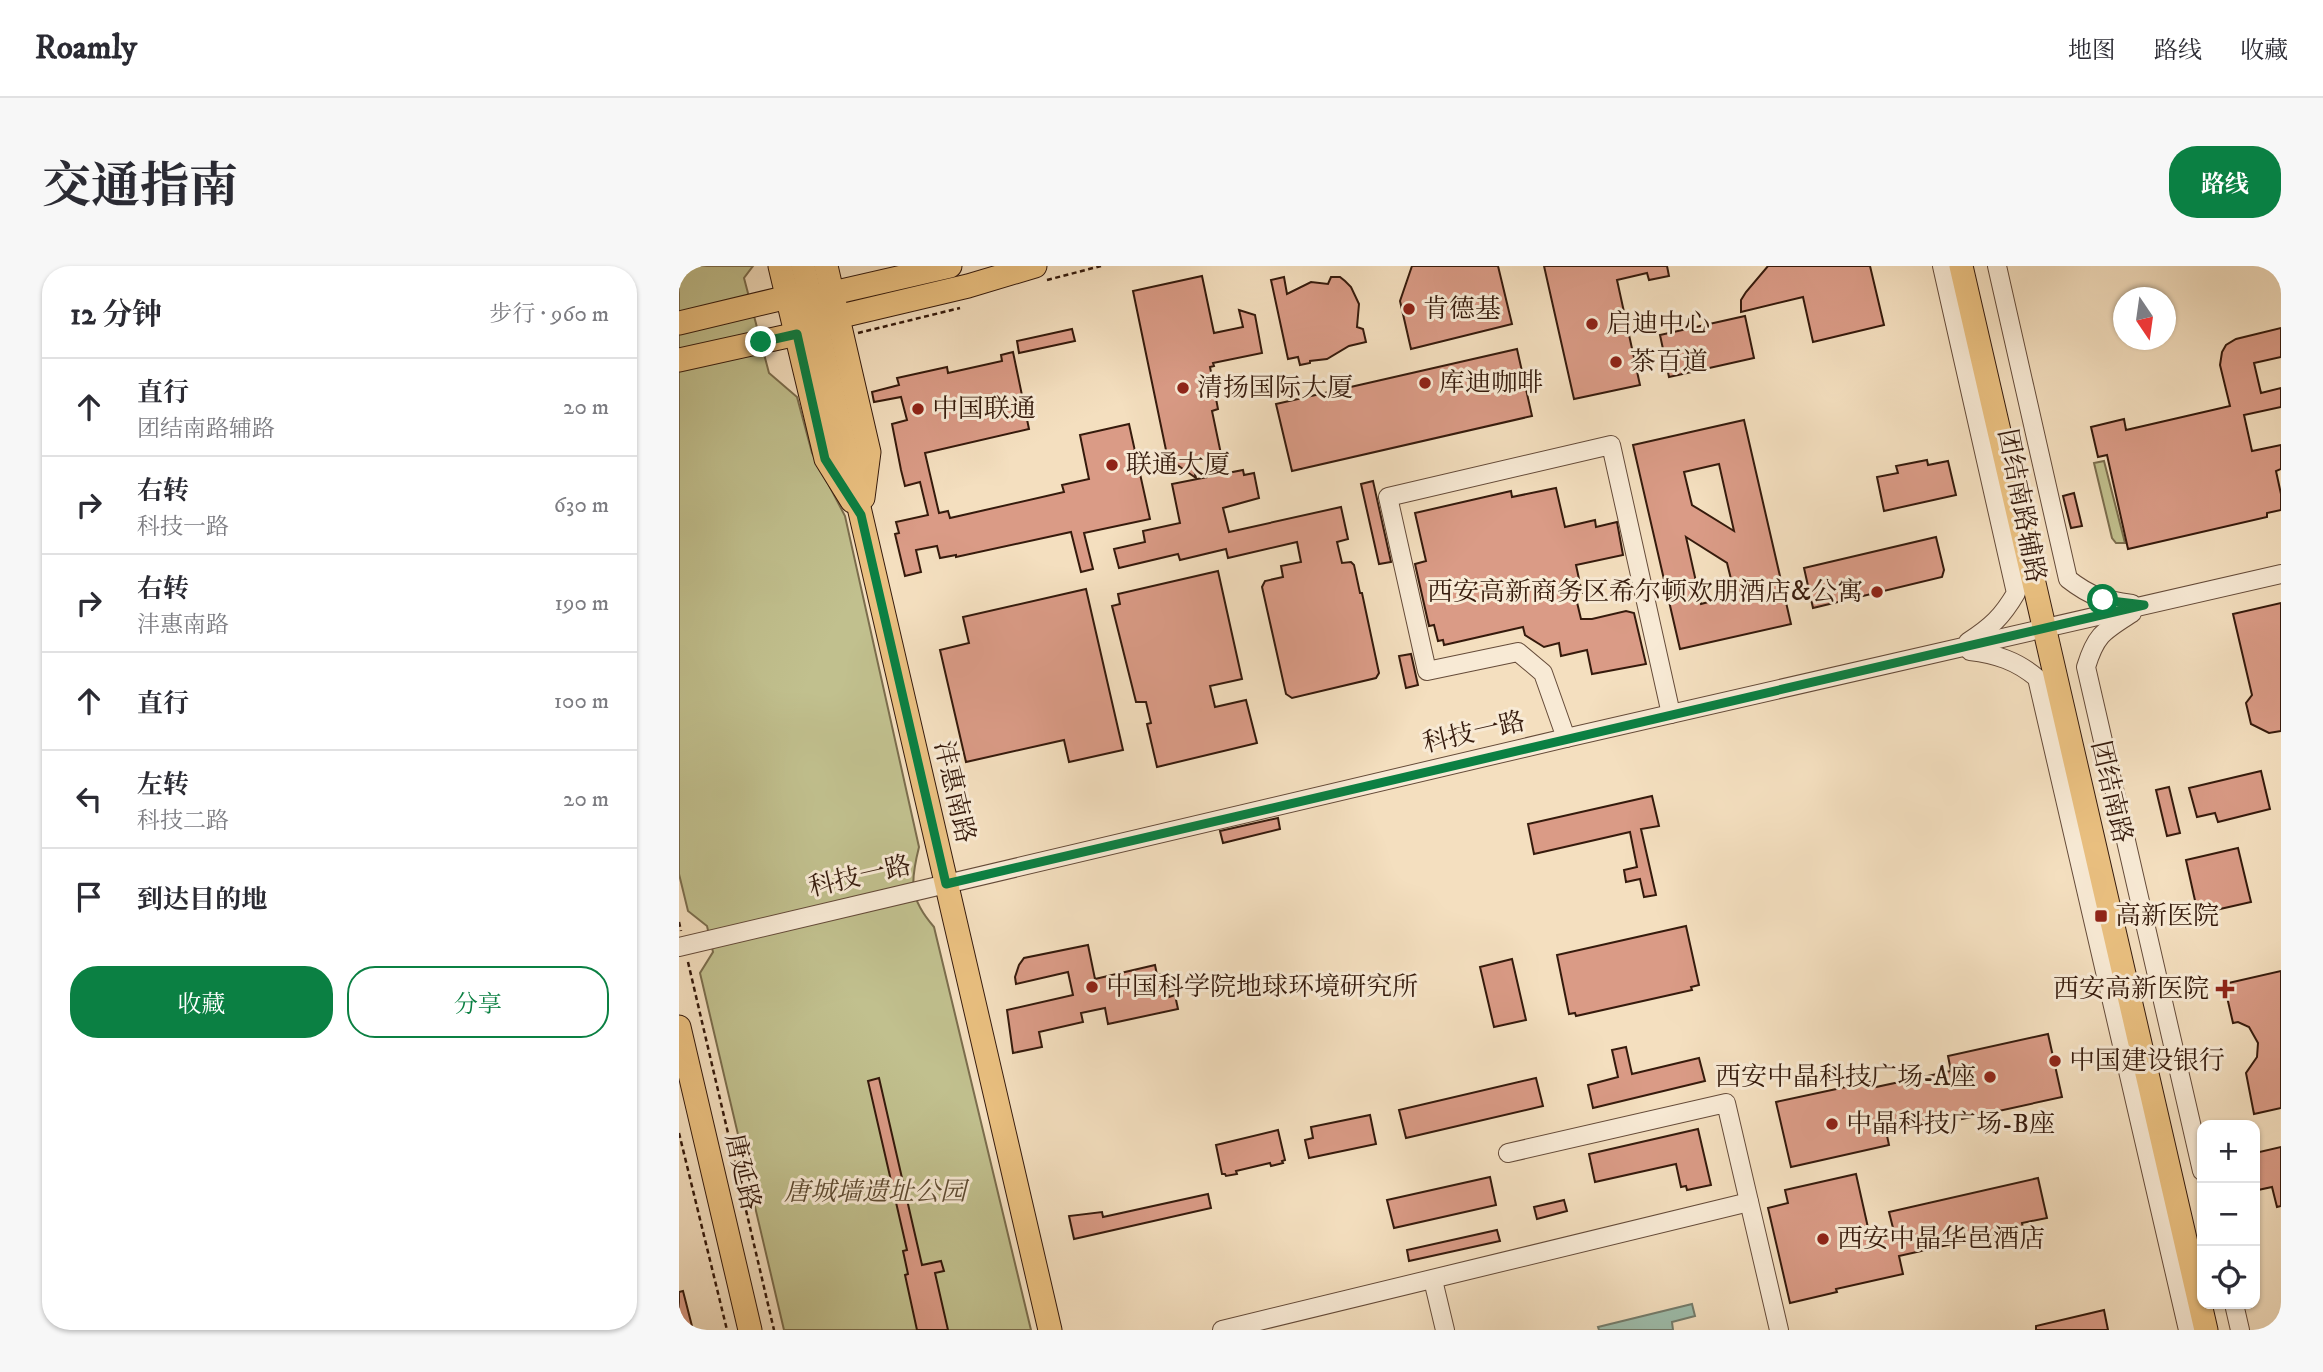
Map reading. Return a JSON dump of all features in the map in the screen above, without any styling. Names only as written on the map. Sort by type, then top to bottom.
[{"type":"main road","points":[[780,266],[810,296],[817,324],[825,459],[861,515]]},
{"type":"main road","points":[[803,266],[817,324],[869,452],[861,515]]},
{"type":"main road","points":[[810,296],[826,266]]},
{"type":"main road","points":[[679,323],[950,266]]},
{"type":"main road","points":[[679,360],[968,286],[1035,266]]},
{"type":"main road","name":"团结南路","points":[[1961,266],[2052,627],[2202,1246]]},
{"type":"main road","name":"团结南路","points":[[1976,266],[2206,1330]]},
{"type":"main road","name":"沣惠南路","points":[[861,515],[1050,1330]]},
{"type":"main road","name":"唐延路","points":[[679,1027],[750,1330]]},
{"type":"main road","points":[[2216,1309],[2221,1330]]},
{"type":"street","name":"团结南路辅路","points":[[1943,266],[2016,593],[1992,627],[1956,649]]},
{"type":"street","name":"团结南路辅路","points":[[1997,266],[2068,579],[2085,593],[2103,600],[2144,605]]},
{"type":"street","points":[[1566,738],[1543,673],[1518,652],[1427,671],[1388,497],[1611,445],[1671,714]]},
{"type":"street","name":"科技一路","points":[[682,946],[2281,573]]},
{"type":"street","points":[[2144,605],[2109,627],[2094,644],[2087,667],[2197,1149]]},
{"type":"street","points":[[1956,649],[1991,654],[2023,666],[2037,678],[2188,1330]]},
{"type":"street","points":[[1508,1153],[1726,1102],[1779,1330]]},
{"type":"street","points":[[1233,1329],[1749,1202]]},
{"type":"street","points":[[1433,1280],[1445,1330]]},
{"type":"street","points":[[2235,1309],[2239,1330]]},
{"type":"path","points":[[682,946],[773,1330]]},
{"type":"path","points":[[679,1133],[727,1330]]},
{"type":"green space","name":"唐城墙遗址公园","points":[[679,266],[753,266],[744,278],[769,373],[797,397],[812,453],[845,516],[919,847],[914,871],[914,890],[920,907],[934,927],[1031,1330],[784,1330],[700,973],[713,952],[707,926],[688,911],[679,874]]},
{"type":"green space","points":[[2104,461],[2125,543],[2116,543],[2112,538],[2094,463]]},
{"type":"shaded area","points":[[1692,1304],[1695,1316],[1672,1322],[1673,1330],[1599,1330],[1598,1327]]},
{"type":"building","points":[[1412,266],[1498,266],[1512,324],[1411,349],[1400,301]]},
{"type":"building","name":"启迪中心","points":[[1544,266],[1667,266],[1669,276],[1649,280],[1647,273],[1617,280],[1640,385],[1574,399]]},
{"type":"building","points":[[1768,266],[1870,266],[1884,325],[1813,342],[1803,297],[1741,312],[1741,300]]},
{"type":"building","name":"清扬国际大厦","points":[[1202,276],[1214,333],[1243,327],[1239,310],[1255,315],[1262,353],[1213,363],[1214,366],[1210,367],[1218,409],[1212,411],[1221,454],[1192,461],[1196,478],[1167,455],[1133,291]]},
{"type":"building","points":[[1284,277],[1287,294],[1311,282],[1328,284],[1331,277],[1340,277],[1351,287],[1359,304],[1357,327],[1363,329],[1366,342],[1349,346],[1327,359],[1310,363],[1300,365],[1298,357],[1288,359],[1271,280]]},
{"type":"building","points":[[1745,316],[1754,358],[1669,377],[1660,335]]},
{"type":"building","points":[[2281,328],[2281,357],[2254,363],[2261,393],[2281,388],[2281,407],[2244,415],[2252,451],[2281,445],[2281,469],[2276,471],[2281,510],[2267,513],[2267,517],[2128,549],[2107,455],[2098,457],[2091,427],[2124,419],[2126,430],[2230,406],[2220,365],[2226,345],[2236,339]]},
{"type":"building","points":[[1072,329],[1075,341],[1019,353],[1017,341]]},
{"type":"building","points":[[1517,349],[1532,416],[1292,471],[1276,404]]},
{"type":"building","name":"联通大厦","points":[[1013,352],[1029,429],[925,453],[939,513],[948,511],[950,518],[1064,492],[1062,485],[1089,479],[1080,435],[1129,424],[1150,519],[1084,533],[1093,569],[1081,572],[1071,532],[956,557],[940,558],[937,546],[916,550],[921,572],[905,576],[895,534],[899,533],[896,522],[928,515],[920,482],[905,486],[901,470],[892,424],[907,420],[901,397],[874,402],[872,392],[899,385],[897,378],[947,367],[948,373],[1002,361],[1001,355]]},
{"type":"building","points":[[1744,420],[1791,624],[1680,649],[1633,445]],"holes":[[[1719,464],[1734,531],[1692,505],[1684,472]],[[1686,537],[1727,563],[1735,595],[1701,604]]]},
{"type":"building","points":[[1927,460],[1928,465],[1948,461],[1956,495],[1884,511],[1877,477],[1898,473],[1896,466]]},
{"type":"building","points":[[1243,470],[1244,475],[1254,473],[1259,498],[1223,508],[1229,532],[1341,507],[1348,539],[1337,542],[1342,563],[1351,562],[1354,565],[1379,673],[1376,678],[1292,698],[1286,694],[1262,587],[1265,581],[1283,577],[1281,566],[1301,562],[1297,542],[1228,558],[1226,549],[1180,560],[1178,554],[1119,568],[1114,549],[1145,542],[1143,531],[1180,523],[1172,484]]},
{"type":"building","points":[[1373,481],[1391,562],[1379,564],[1361,484]]},
{"type":"building","points":[[1556,488],[1565,527],[1595,520],[1596,527],[1617,522],[1623,555],[1576,565],[1582,593],[1575,594],[1581,619],[1626,611],[1634,613],[1646,664],[1592,674],[1587,650],[1561,656],[1559,643],[1544,647],[1525,635],[1523,627],[1444,645],[1443,640],[1438,641],[1434,625],[1429,626],[1415,564],[1426,561],[1415,513],[1511,491],[1512,497]]},
{"type":"building","points":[[2074,493],[2082,526],[2071,528],[2063,496]]},
{"type":"building","points":[[1936,537],[1944,570],[1942,577],[1813,608],[1804,568]]},
{"type":"building","points":[[1218,571],[1242,679],[1210,686],[1215,707],[1246,700],[1257,743],[1157,767],[1147,724],[1151,723],[1146,702],[1136,702],[1112,606],[1120,604],[1118,594]]},
{"type":"building","points":[[1086,589],[1123,750],[1069,762],[1064,740],[966,762],[940,650],[969,643],[963,617]]},
{"type":"building","points":[[2281,603],[2281,731],[2269,733],[2251,724],[2246,703],[2252,695],[2233,614]]},
{"type":"building","points":[[1411,654],[1418,685],[1406,688],[1399,656]]},
{"type":"building","points":[[2261,771],[2270,809],[2218,822],[2215,813],[2197,817],[2189,788]]},
{"type":"building","points":[[2169,787],[2180,833],[2167,836],[2156,790]]},
{"type":"building","points":[[1652,796],[1659,826],[1641,829],[1656,895],[1644,897],[1640,879],[1626,882],[1624,870],[1637,867],[1630,832],[1534,854],[1528,824]]},
{"type":"building","points":[[1278,818],[1280,829],[1223,843],[1220,831]]},
{"type":"building","points":[[2238,848],[2251,902],[2198,914],[2186,860]]},
{"type":"building","points":[[1686,926],[1699,985],[1691,987],[1692,990],[1576,1016],[1575,1013],[1569,1014],[1557,955]]},
{"type":"building","points":[[1088,945],[1095,979],[1155,965],[1157,975],[1163,974],[1169,997],[1175,995],[1178,1009],[1108,1024],[1105,1008],[1081,1013],[1083,1022],[1039,1032],[1042,1047],[1013,1053],[1007,1010],[1073,995],[1068,972],[1016,984],[1019,965],[1024,958]]},
{"type":"building","points":[[1512,959],[1526,1020],[1494,1027],[1480,967]]},
{"type":"building","points":[[2281,971],[2281,1108],[2254,1114],[2246,1073],[2257,1057],[2258,1043],[2249,1027],[2238,1022],[2233,1023],[2224,984]]},
{"type":"building","points":[[2048,1034],[2062,1097],[1962,1119],[1961,1115],[1886,1131],[1889,1145],[1791,1167],[1776,1102],[1874,1081],[1876,1087],[1951,1071],[1948,1056]]},
{"type":"building","points":[[1626,1047],[1632,1074],[1699,1058],[1705,1081],[1593,1108],[1588,1085],[1618,1077],[1612,1050]]},
{"type":"building","points":[[879,1078],[922,1265],[941,1261],[944,1271],[935,1273],[948,1330],[917,1330],[905,1275],[908,1274],[903,1251],[907,1250],[868,1081]]},
{"type":"building","points":[[1536,1078],[1543,1106],[1406,1138],[1399,1110]]},
{"type":"building","points":[[1370,1115],[1376,1144],[1309,1158],[1305,1140],[1313,1138],[1311,1127]]},
{"type":"building","points":[[1698,1129],[1711,1185],[1687,1190],[1686,1186],[1681,1187],[1676,1164],[1595,1182],[1589,1154]]},
{"type":"building","points":[[1278,1130],[1285,1160],[1283,1163],[1271,1166],[1270,1163],[1226,1176],[1222,1174],[1216,1145]]},
{"type":"building","points":[[2281,1147],[2281,1206],[2277,1207],[2272,1187],[2260,1190],[2260,1152]]},
{"type":"building","name":"西安中晶华邑酒店","points":[[1856,1174],[1871,1241],[1895,1236],[1889,1212],[2038,1178],[2047,1218],[2022,1223],[2023,1228],[1899,1256],[1903,1274],[1836,1289],[1837,1292],[1790,1303],[1768,1208],[1788,1203],[1785,1190]]},
{"type":"building","points":[[1490,1177],[1496,1205],[1394,1228],[1387,1200]]},
{"type":"building","points":[[1208,1194],[1211,1208],[1074,1239],[1069,1216],[1102,1212],[1103,1217]]},
{"type":"building","points":[[1564,1200],[1567,1211],[1537,1219],[1534,1207]]},
{"type":"building","points":[[1497,1230],[1500,1241],[1409,1261],[1407,1250]]},
{"type":"building","points":[[683,1291],[693,1330],[679,1330],[679,1292]]},
{"type":"building","points":[[2104,1310],[2108,1330],[2036,1330],[2036,1326]]},
{"type":"place","name":"肯德基","points":[[1409,309]]},
{"type":"place","name":"启迪中心","points":[[1592,324]]},
{"type":"place","name":"茶百道","points":[[1616,362]]},
{"type":"place","name":"库迪咖啡","points":[[1425,383]]},
{"type":"place","name":"清扬国际大厦","points":[[1183,388]]},
{"type":"place","name":"中国联通","points":[[918,409]]},
{"type":"place","name":"联通大厦","points":[[1112,465]]},
{"type":"place","name":"西安高新商务区希尔顿欢朋酒店&公寓","points":[[1877,592]]},
{"type":"place","name":"高新医院","points":[[2101,916]]},
{"type":"place","name":"中国科学院地球环境研究所","points":[[1092,987]]},
{"type":"place","name":"西安高新医院","points":[[2225,989]]},
{"type":"place","name":"中国建设银行","points":[[2055,1061]]},
{"type":"place","name":"西安中晶科技广场-A座","points":[[1990,1077]]},
{"type":"place","name":"中晶科技广场-B座","points":[[1832,1124]]},
{"type":"place","name":"西安中晶华邑酒店","points":[[1823,1239]]},
{"type":"route","points":[[761,342],[797,334],[825,459],[861,515],[946,884],[2144,605],[2103,600]]}]
